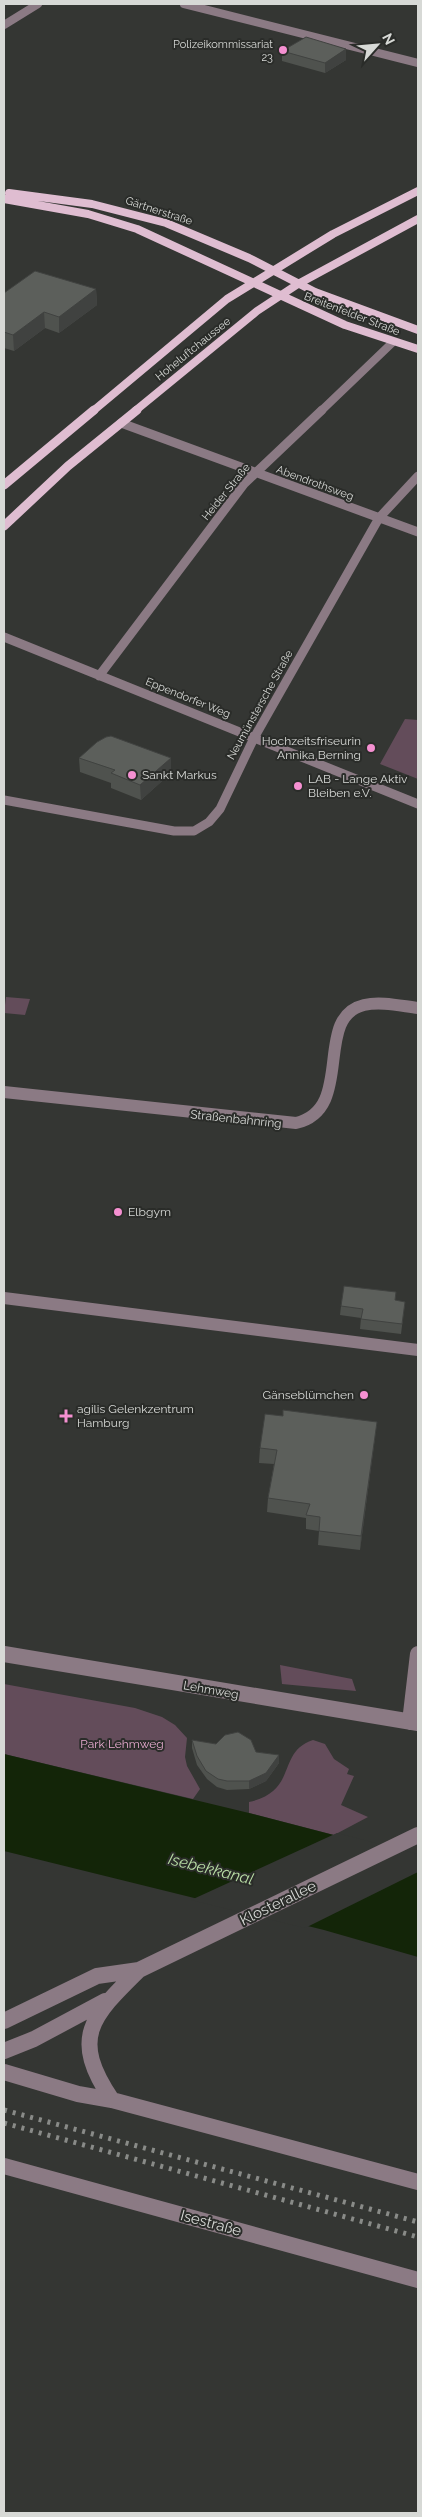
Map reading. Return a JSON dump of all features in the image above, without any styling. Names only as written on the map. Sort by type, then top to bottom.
[{"type":"main road","name":"Hoheluftchaussee","points":[[4,485],[147,363],[228,299],[333,234],[418,191]]},
{"type":"main road","name":"Gärtnerstraße","points":[[4,193],[63,198],[144,216],[186,230],[298,284]]},
{"type":"main road","name":"Gärtnerstraße","points":[[4,199],[83,213],[115,221],[161,240],[278,297]]},
{"type":"main road","name":"Hoheluftchaussee","points":[[4,526],[68,466],[256,312],[298,284],[418,219]]},
{"type":"main road","name":"Breitenfelder Straße","points":[[298,284],[418,330]]},
{"type":"main road","name":"Breitenfelder Straße","points":[[278,297],[333,321],[418,349]]},
{"type":"street","points":[[4,25],[38,4]]},
{"type":"street","points":[[184,4],[418,63]]},
{"type":"street","name":"Heider Straße","points":[[99,676],[244,484],[393,342]]},
{"type":"street","name":"Abendrothsweg","points":[[121,422],[418,532]]},
{"type":"street","name":"Neumünstersche Straße","points":[[4,800],[174,831],[194,831],[209,822],[220,809],[254,738],[379,518],[418,476]]},
{"type":"street","name":"Eppendorfer Weg","points":[[4,637],[418,804]]},
{"type":"street","name":"Straßenbahnring","points":[[4,1092],[291,1124],[314,1116],[326,1102],[341,1025],[347,1013],[357,1007],[370,1004],[418,1008]]},
{"type":"street","points":[[4,1298],[418,1350]]},
{"type":"street","name":"Lehmweg","points":[[4,1654],[414,1722]]},
{"type":"street","points":[[414,1722],[418,1654]]},
{"type":"street","name":"Klosterallee","points":[[4,2021],[97,1976],[138,1970],[418,1836]]},
{"type":"street","name":"Klosterallee","points":[[112,2100],[96,2079],[89,2050],[93,2022],[109,1998],[138,1970]]},
{"type":"street","name":"Klosterallee","points":[[4,2051],[34,2039],[109,1998]]},
{"type":"street","points":[[4,2072],[78,2094],[112,2100],[418,2182]]},
{"type":"street","name":"Isestraße","points":[[4,2166],[418,2280]]},
{"type":"green space","points":[[405,719],[418,720],[418,779],[380,764]]},
{"type":"green space","points":[[6,997],[30,999],[25,1015],[4,1013]]},
{"type":"green space","points":[[280,1665],[352,1679],[356,1691],[282,1684]]},
{"type":"green space","name":"Park Lehmweg","points":[[4,1684],[135,1708],[162,1717],[175,1725],[187,1738],[185,1757],[187,1766],[200,1789],[193,1799],[4,1754]]},
{"type":"green space","points":[[313,1740],[325,1744],[334,1759],[349,1769],[347,1774],[354,1776],[341,1805],[368,1817],[334,1835],[249,1813],[249,1802],[265,1797],[275,1789],[281,1781],[294,1753]]},
{"type":"water","name":"Isebekkanal","points":[[4,1754],[249,1813],[418,1857],[418,1957],[324,1930],[4,1851]]},
{"type":"pier","points":[[337,1833],[418,1854],[418,1872],[305,1928],[191,1900]]},
{"type":"building","points":[[306,37],[346,49],[325,63],[282,51]]},
{"type":"building","points":[[35,271],[96,289],[59,317],[44,312],[13,335],[4,332],[4,293]]},
{"type":"building","points":[[111,736],[171,758],[140,785],[111,773],[115,770],[79,758],[97,742]]},
{"type":"building","points":[[344,1286],[396,1292],[395,1300],[405,1302],[402,1324],[361,1319],[363,1309],[341,1306]]},
{"type":"building","points":[[283,1410],[377,1422],[361,1536],[319,1531],[320,1517],[306,1515],[310,1504],[268,1498],[277,1450],[260,1448],[265,1414],[283,1416]]},
{"type":"building","points":[[238,1732],[251,1740],[256,1752],[279,1755],[266,1773],[249,1781],[218,1779],[206,1771],[197,1756],[192,1740],[216,1744],[225,1735]]},
{"type":"railway","points":[[4,2110],[418,2222]]},
{"type":"railway","points":[[4,2123],[418,2237]]},
{"type":"place","name":"Polizeikommissariat 23","points":[[283,50]]},
{"type":"place","name":"Hochzeitsfriseurin Annika Berning","points":[[371,748]]},
{"type":"place","name":"Sankt Markus","points":[[132,775]]},
{"type":"place","name":"LAB - Lange Aktiv Bleiben e.V.","points":[[298,786]]},
{"type":"place","name":"Elbgym","points":[[118,1212]]},
{"type":"place","name":"Gänseblümchen","points":[[364,1395]]},
{"type":"place","name":"agilis Gelenkzentrum Hamburg","points":[[66,1416]]}]
